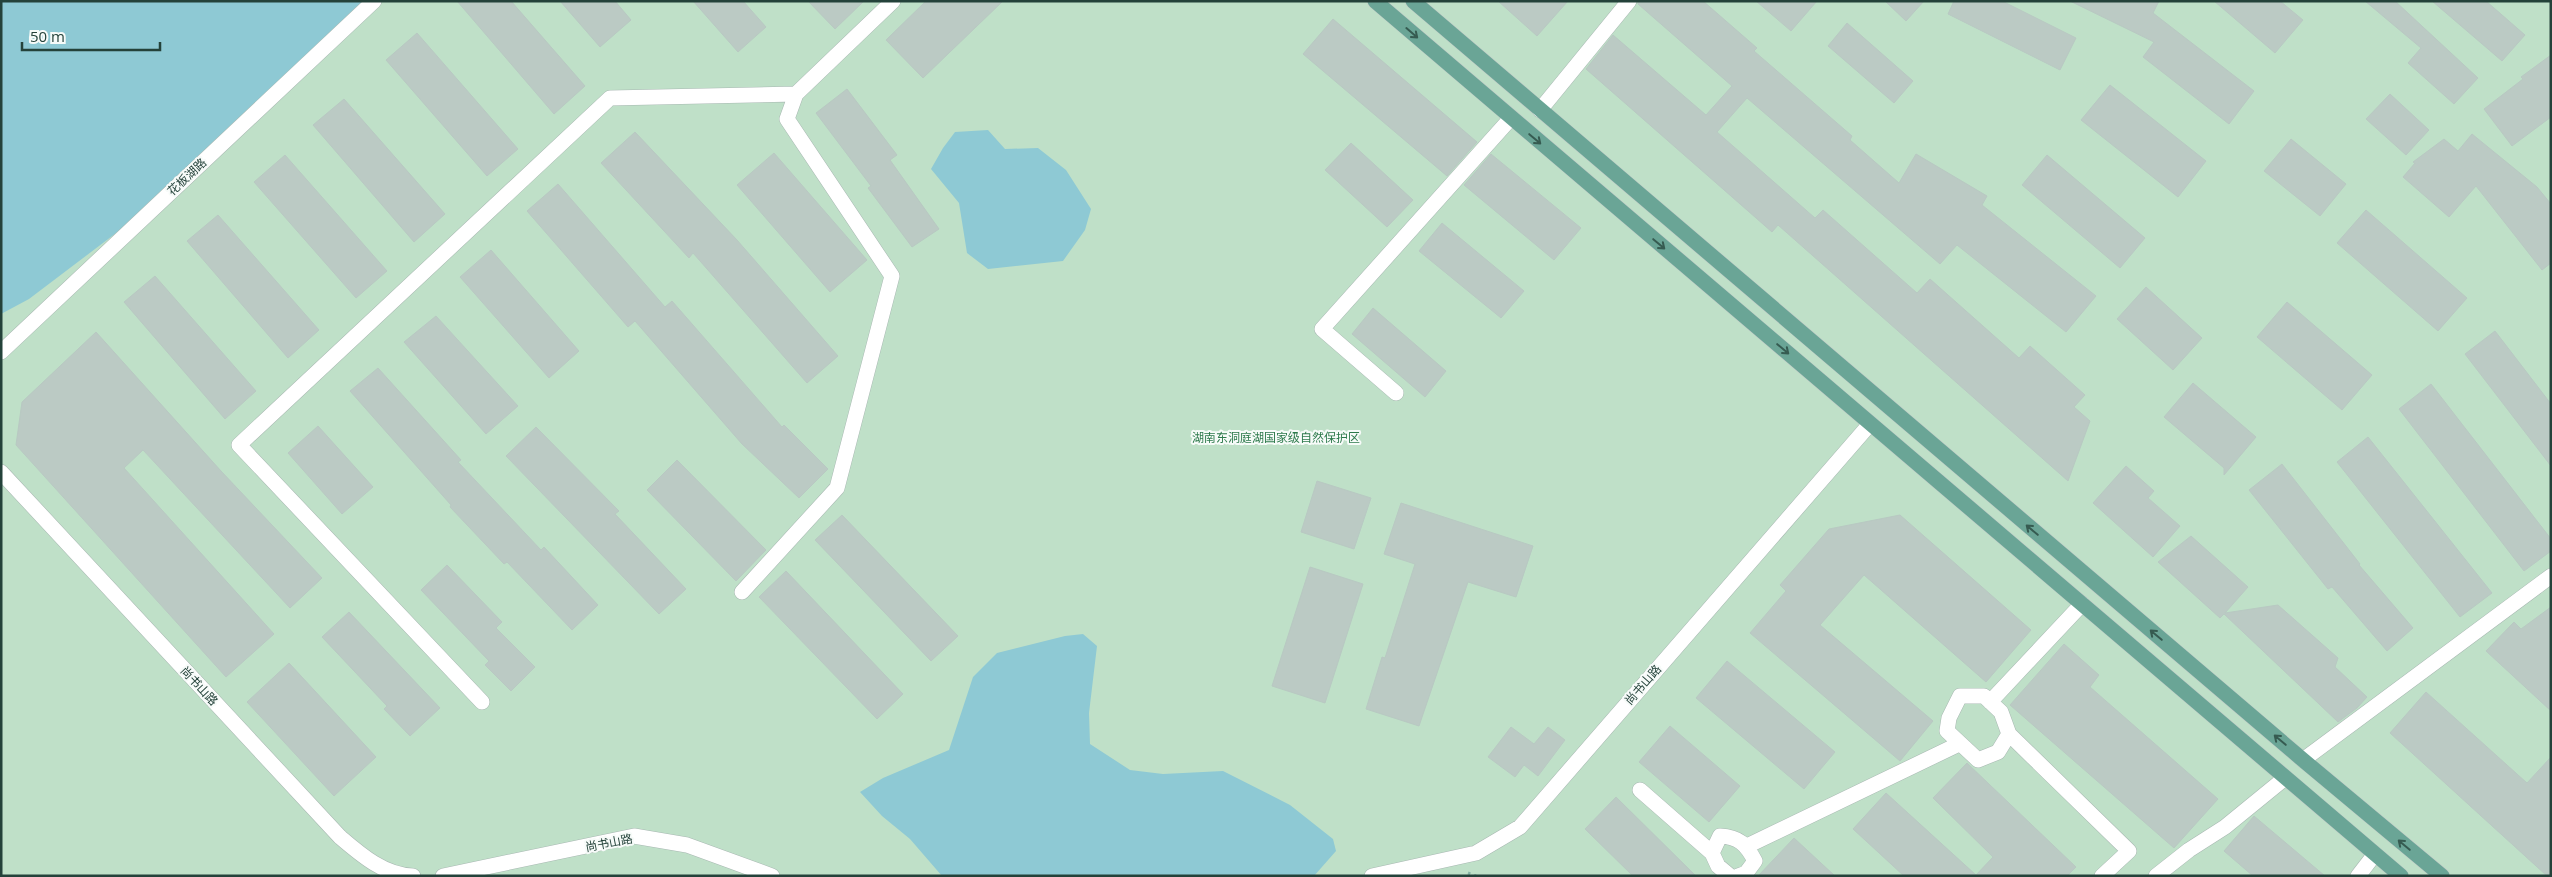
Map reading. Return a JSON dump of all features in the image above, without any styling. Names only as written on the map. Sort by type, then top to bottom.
[{"type":"main road","points":[[1375,1],[2401,876]]},
{"type":"main road","points":[[1413,1],[2303,760],[2442,876]]},
{"type":"street","name":"花板湖路","points":[[1,352],[374,1]]},
{"type":"street","points":[[742,592],[837,488],[892,276],[787,120],[796,94],[893,1]]},
{"type":"street","points":[[1540,110],[1628,1]]},
{"type":"street","points":[[482,702],[239,445],[610,98],[796,94]]},
{"type":"street","points":[[1396,393],[1322,329],[1511,118]]},
{"type":"street","name":"尚书山路","points":[[1372,876],[1476,853],[1520,827],[1870,424]]},
{"type":"street","name":"尚书山路","points":[[1,472],[340,837],[370,862],[402,876],[413,876]]},
{"type":"street","points":[[2303,760],[2551,576]]},
{"type":"street","points":[[1990,702],[2082,604]]},
{"type":"street","points":[[2009,734],[1998,752],[1978,760],[1947,731],[1949,718],[1960,696],[1984,696],[2001,712],[2009,734],[2129,851],[2102,876]]},
{"type":"street","points":[[1747,846],[1959,744]]},
{"type":"street","points":[[2156,876],[2189,850],[2225,826],[2285,778]]},
{"type":"street","points":[[1640,790],[1712,853],[1718,866],[1730,876]]},
{"type":"street","name":"尚书山路","points":[[443,876],[634,836],[687,845],[772,876]]},
{"type":"street","points":[[1712,853],[1720,836],[1735,837],[1747,846],[1755,860],[1744,875]]},
{"type":"street","points":[[2358,876],[2375,854]]},
{"type":"green space","name":"湖南东洞庭湖国家级自然保护区","points":[[1,1],[2551,1],[2551,876],[1,876]]},
{"type":"water","points":[[1,1],[367,1],[128,224],[29,299],[1,314]]},
{"type":"water","points":[[988,130],[1005,149],[1038,148],[1066,170],[1091,209],[1085,230],[1063,261],[988,269],[967,253],[959,203],[931,169],[955,132]]},
{"type":"water","points":[[1083,634],[1097,646],[1089,713],[1090,744],[1130,770],[1163,774],[1223,771],[1290,805],[1333,839],[1336,851],[1314,876],[942,876],[910,839],[882,816],[860,792],[883,778],[949,750],[973,677],[997,653],[1065,636]]},
{"type":"building","points":[[457,1],[511,1],[585,86],[554,114]]},
{"type":"building","points":[[560,1],[615,1],[631,20],[600,47]]},
{"type":"building","points":[[693,1],[743,1],[766,27],[738,52]]},
{"type":"building","points":[[808,1],[864,1],[835,29]]},
{"type":"building","points":[[926,1],[1003,1],[923,78],[886,40]]},
{"type":"building","points":[[1498,1],[1568,1],[1537,36]]},
{"type":"building","points":[[1638,1],[1703,1],[1757,48],[1754,51],[1852,136],[1850,140],[1899,183],[1916,154],[1987,196],[1982,205],[2096,296],[2066,332],[1957,245],[1940,264],[1747,98],[1717,132],[1815,218],[1823,210],[1917,293],[1930,279],[2019,358],[2030,346],[2085,395],[2074,407],[2090,421],[2068,481],[1778,225],[1772,232],[1586,69],[1613,35],[1706,115],[1732,86],[1638,4]]},
{"type":"building","points":[[1756,1],[1817,1],[1791,31]]},
{"type":"building","points":[[1885,1],[1924,1],[1906,21]]},
{"type":"building","points":[[1954,1],[2002,1],[2076,38],[2060,70],[1948,14]]},
{"type":"building","points":[[2070,1],[2159,1],[2153,13],[2254,91],[2229,124],[2143,57],[2154,42]]},
{"type":"building","points":[[2214,1],[2280,1],[2303,20],[2275,53]]},
{"type":"building","points":[[2365,1],[2395,1],[2478,78],[2454,104],[2408,63],[2421,48]]},
{"type":"building","points":[[2432,1],[2486,1],[2525,35],[2502,61]]},
{"type":"building","points":[[1333,19],[1477,142],[1447,176],[1303,54]]},
{"type":"building","points":[[1847,23],[1913,81],[1894,103],[1828,46]]},
{"type":"building","points":[[417,33],[518,149],[487,176],[386,60]]},
{"type":"building","points":[[2551,55],[2551,117],[2512,146],[2484,109],[2523,79],[2521,77]]},
{"type":"building","points":[[2110,85],[2206,161],[2178,197],[2081,120]]},
{"type":"building","points":[[847,89],[897,155],[890,160],[939,229],[912,247],[868,188],[871,186],[816,113]]},
{"type":"building","points":[[2390,94],[2429,130],[2406,155],[2366,119]]},
{"type":"building","points":[[344,99],[445,214],[414,242],[313,125]]},
{"type":"building","points":[[635,132],[737,240],[838,356],[807,383],[693,253],[689,258],[601,163]]},
{"type":"building","points":[[2472,134],[2537,187],[2551,204],[2551,263],[2542,270],[2476,186],[2449,217],[2403,177],[2415,163],[2413,162],[2444,139],[2458,151]]},
{"type":"building","points":[[2291,139],[2346,184],[2320,216],[2264,171]]},
{"type":"building","points":[[1351,143],[1413,200],[1387,227],[1325,170]]},
{"type":"building","points":[[774,153],[867,260],[830,292],[737,185]]},
{"type":"building","points":[[1491,154],[1581,228],[1554,260],[1464,185]]},
{"type":"building","points":[[285,155],[387,271],[356,298],[254,182]]},
{"type":"building","points":[[2047,155],[2145,238],[2120,268],[2022,185]]},
{"type":"building","points":[[558,184],[665,307],[672,301],[782,427],[784,425],[828,469],[799,498],[742,444],[635,321],[628,327],[527,211]]},
{"type":"building","points":[[2366,210],[2467,298],[2438,331],[2337,243]]},
{"type":"building","points":[[218,215],[319,330],[288,358],[187,241]]},
{"type":"building","points":[[1442,223],[1524,291],[1501,318],[1419,251]]},
{"type":"building","points":[[491,250],[579,351],[549,378],[460,277]]},
{"type":"building","points":[[155,276],[256,391],[225,419],[124,302]]},
{"type":"building","points":[[2146,287],[2202,338],[2173,370],[2117,319]]},
{"type":"building","points":[[2287,302],[2372,375],[2342,410],[2257,337]]},
{"type":"building","points":[[1373,308],[1446,371],[1425,397],[1352,334]]},
{"type":"building","points":[[436,316],[518,406],[486,434],[404,342]]},
{"type":"building","points":[[2495,331],[2551,404],[2551,466],[2465,354]]},
{"type":"building","points":[[96,332],[221,471],[322,578],[290,608],[143,450],[124,468],[274,634],[226,677],[16,445],[22,402]]},
{"type":"building","points":[[378,368],[461,460],[458,462],[541,550],[544,547],[598,605],[572,630],[507,562],[504,564],[450,507],[451,505],[350,391]]},
{"type":"building","points":[[2193,383],[2256,437],[2224,475],[2224,468],[2164,417]]},
{"type":"building","points":[[2431,384],[2551,539],[2551,551],[2524,571],[2399,409]]},
{"type":"building","points":[[318,426],[373,487],[342,514],[288,453]]},
{"type":"building","points":[[536,427],[619,511],[615,514],[686,589],[659,614],[506,456]]},
{"type":"building","points":[[2368,437],[2492,593],[2460,617],[2337,462]]},
{"type":"building","points":[[677,460],[766,550],[736,581],[647,490]]},
{"type":"building","points":[[2282,464],[2359,565],[2413,628],[2387,651],[2332,587],[2328,589],[2249,490]]},
{"type":"building","points":[[2126,466],[2154,491],[2148,498],[2180,526],[2153,557],[2093,503]]},
{"type":"building","points":[[1317,481],[1371,498],[1354,549],[1301,532]]},
{"type":"building","points":[[1401,503],[1533,546],[1516,597],[1468,582],[1419,726],[1366,709],[1382,657],[1385,658],[1415,564],[1384,554]]},
{"type":"building","points":[[842,515],[958,636],[931,661],[815,540]]},
{"type":"building","points":[[1900,515],[2031,630],[1986,682],[1864,575],[1820,625],[1933,721],[1900,761],[1750,633],[1786,591],[1780,585],[1829,529]]},
{"type":"building","points":[[2191,536],[2248,587],[2225,613],[2278,605],[2338,658],[2335,667],[2367,697],[2357,708],[2338,722],[2224,614],[2220,618],[2158,562]]},
{"type":"building","points":[[447,565],[502,622],[496,628],[535,667],[511,691],[485,665],[489,661],[421,590]]},
{"type":"building","points":[[1310,567],[1363,584],[1325,703],[1272,686]]},
{"type":"building","points":[[786,571],[903,694],[877,719],[759,597]]},
{"type":"building","points":[[2551,607],[2551,711],[2486,651],[2514,622],[2521,629]]},
{"type":"building","points":[[349,612],[440,708],[410,736],[384,709],[387,706],[322,637]]},
{"type":"building","points":[[2064,644],[2099,675],[2090,687],[2218,799],[2174,848],[2010,705]]},
{"type":"building","points":[[1727,661],[1835,752],[1804,789],[1696,698]]},
{"type":"building","points":[[289,663],[376,757],[334,796],[247,702]]},
{"type":"building","points":[[2426,692],[2527,783],[2551,757],[2551,876],[2547,876],[2390,733]]},
{"type":"building","points":[[1670,726],[1740,786],[1709,822],[1639,762]]},
{"type":"building","points":[[1511,727],[1534,744],[1548,727],[1565,740],[1538,776],[1524,765],[1515,777],[1488,757]]},
{"type":"building","points":[[1967,763],[2076,867],[2067,876],[1904,876],[1853,829],[1886,793],[1976,875],[1993,857],[1933,798]]},
{"type":"building","points":[[1616,797],[1696,876],[1633,876],[1585,829]]},
{"type":"building","points":[[2254,816],[2325,876],[2253,876],[2224,851]]},
{"type":"building","points":[[1794,838],[1835,876],[1758,876]]}]
